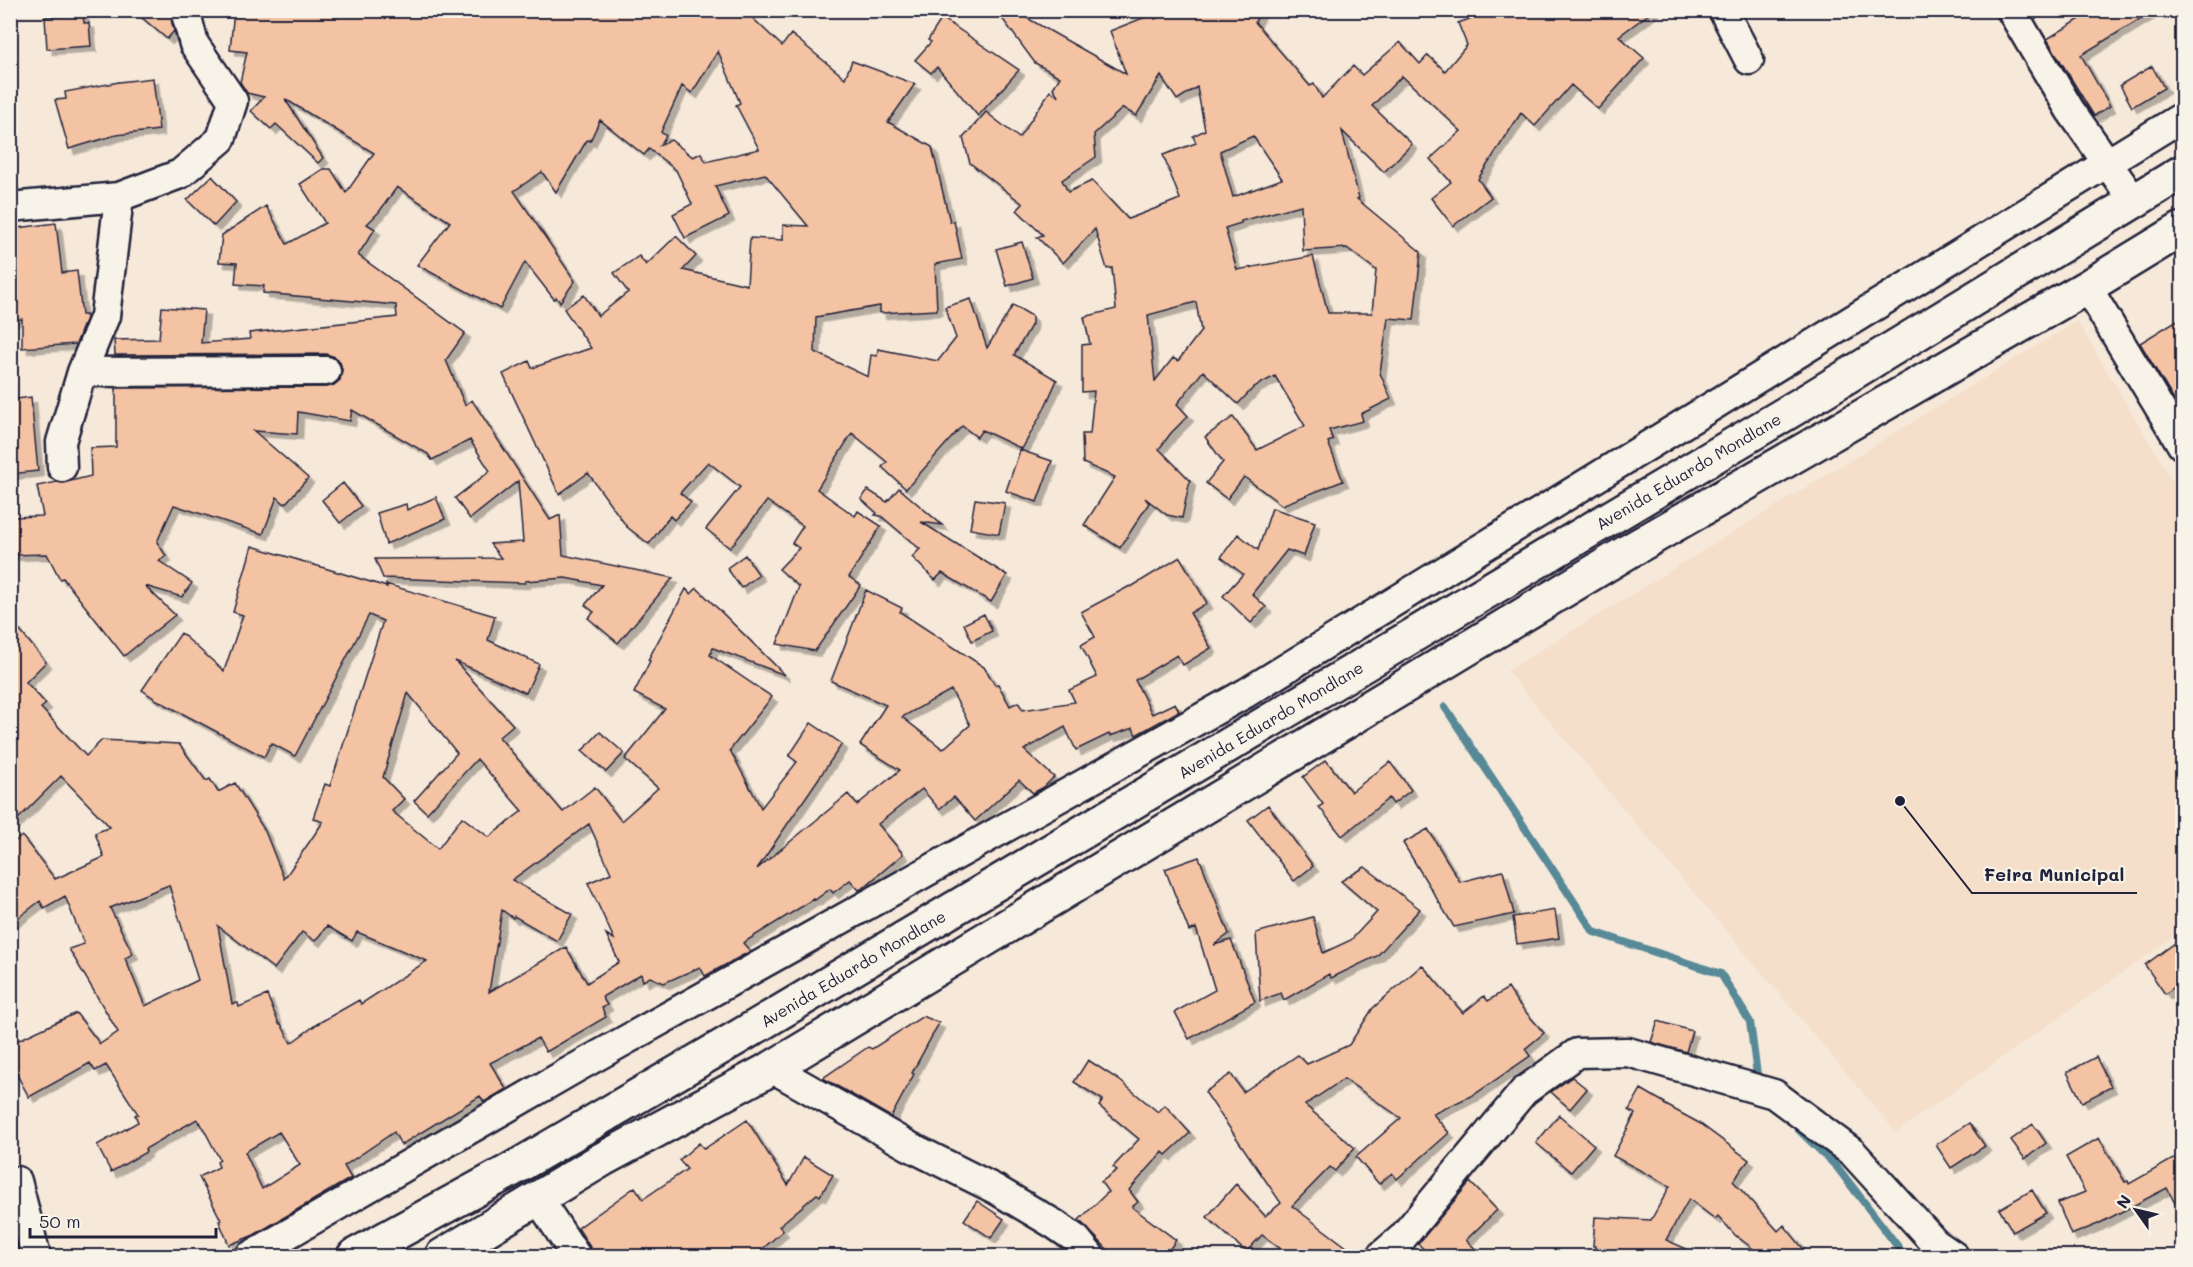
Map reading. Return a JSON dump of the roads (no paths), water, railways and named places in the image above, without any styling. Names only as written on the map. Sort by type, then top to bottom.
[{"type":"main road","name":"Avenida Eduardo Mondlane","points":[[354,1257],[506,1173],[735,1039],[1739,441],[2182,172]]},
{"type":"main road","points":[[442,1257],[603,1159],[772,1068],[1629,551],[2182,230]]},
{"type":"main road","points":[[2060,245],[2087,287]]},
{"type":"street","points":[[1723,10],[1749,60]]},
{"type":"street","points":[[2011,10],[2070,110],[2134,201]]},
{"type":"street","points":[[10,207],[119,196],[180,174],[221,139],[233,101],[194,44],[194,16]]},
{"type":"street","points":[[250,1257],[574,1070],[1246,693],[2182,117]]},
{"type":"street","points":[[62,467],[61,442],[82,372],[105,316],[119,196]]},
{"type":"street","points":[[2087,287],[2182,445]]},
{"type":"street","points":[[82,372],[326,371]]},
{"type":"street","points":[[1381,1257],[1402,1238],[1524,1091],[1577,1053],[1628,1052],[1774,1094],[1853,1153],[1935,1243],[1954,1257]]},
{"type":"street","points":[[772,1068],[909,1146],[995,1189],[1054,1224],[1076,1239],[1090,1257]]},
{"type":"street","points":[[17,1181],[36,1257]]},
{"type":"street","points":[[538,1198],[576,1257]]},
{"type":"waterway","points":[[1445,707],[1594,932],[1721,974],[1750,1022],[1758,1082]]},
{"type":"waterway","points":[[1798,1129],[1837,1167],[1905,1256]]},
{"type":"place","name":"Feira Municipal","points":[[1900,801]]}]
